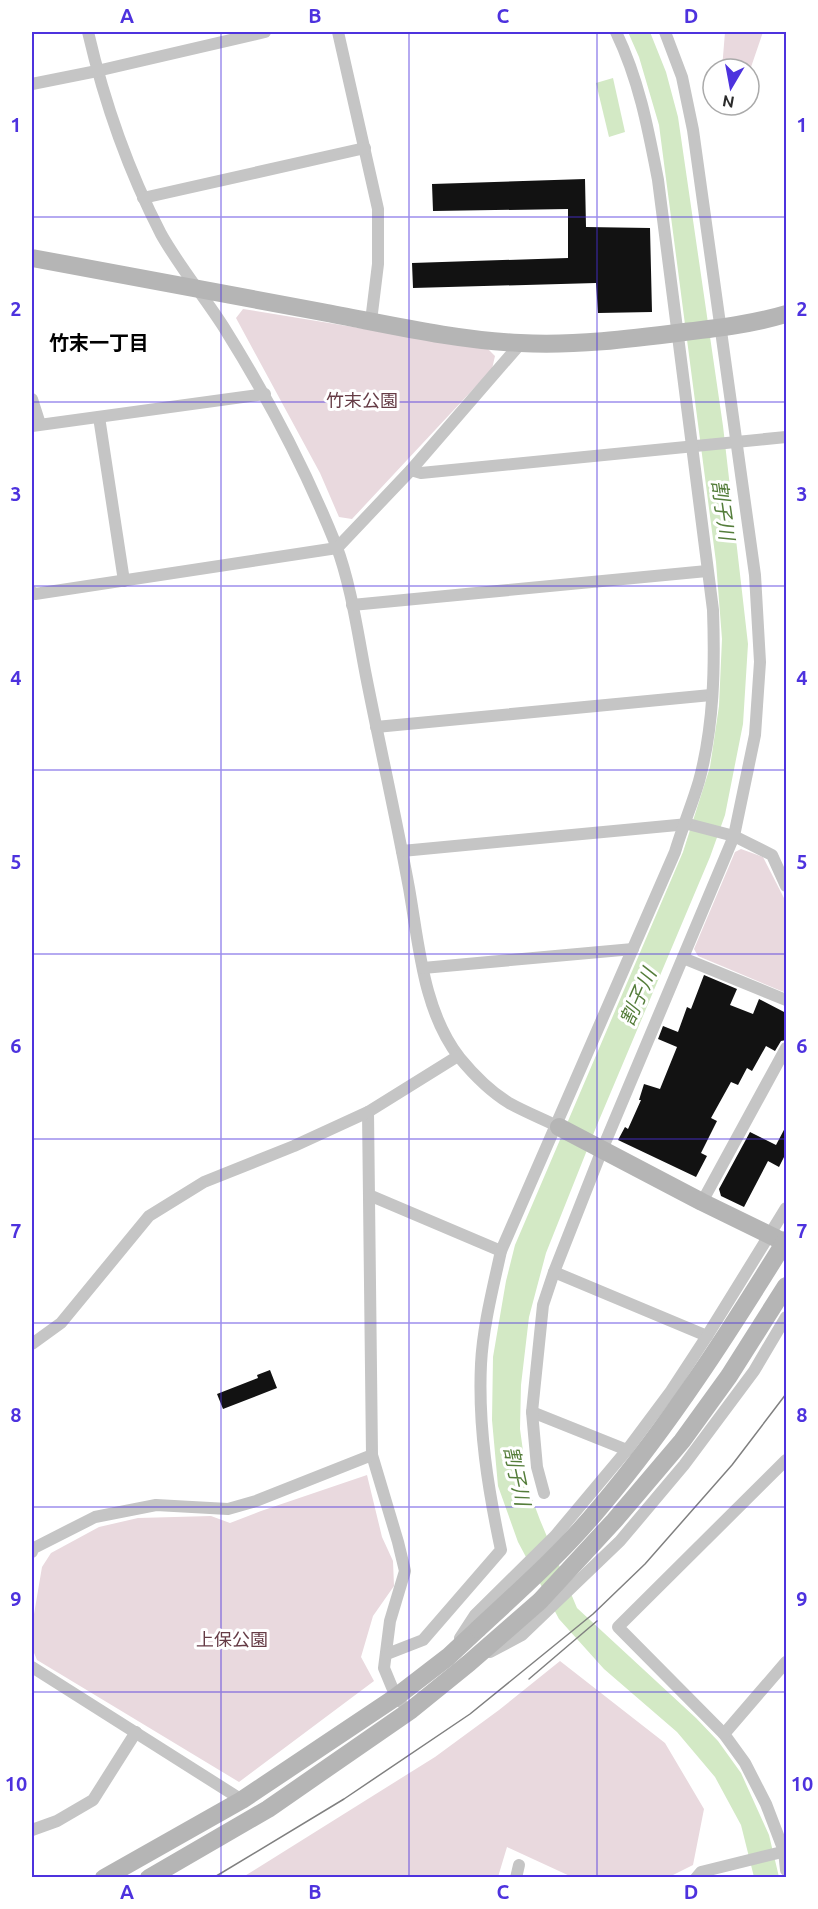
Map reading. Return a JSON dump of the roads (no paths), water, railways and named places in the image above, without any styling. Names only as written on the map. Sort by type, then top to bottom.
[{"type":"street","points":[[88,32],[97,71],[115,127],[143,198],[164,238],[265,394],[291,443],[337,548],[352,605],[429,994],[436,1017],[458,1056],[480,1079],[509,1103],[557,1125],[702,1202],[781,1239]]},
{"type":"street","points":[[32,84],[264,32]]},
{"type":"street","points":[[338,32],[378,210],[378,264],[371,321]]},
{"type":"street","points":[[387,1654],[423,1640],[501,1550],[489,1492],[484,1450],[481,1364],[487,1312],[501,1251],[675,852],[699,781],[708,730],[714,640],[712,610],[679,333],[658,180],[646,116],[630,61],[616,32]]},
{"type":"street","points":[[544,1493],[537,1467],[532,1412],[543,1305],[598,1148],[683,958],[731,835],[755,735],[760,662],[755,574],[718,328],[693,130],[682,77],[665,32]]},
{"type":"street","points":[[143,198],[365,148]]},
{"type":"street","points":[[32,258],[468,338],[521,343],[596,341],[679,333],[718,328],[786,314]]},
{"type":"street","points":[[32,592],[35,594],[337,548],[411,470],[521,343]]},
{"type":"street","points":[[32,399],[36,425],[265,394]]},
{"type":"street","points":[[99,417],[123,580]]},
{"type":"street","points":[[411,470],[421,473],[786,437]]},
{"type":"street","points":[[352,605],[707,571]]},
{"type":"street","points":[[376,727],[711,695]]},
{"type":"street","points":[[402,851],[686,824],[731,835],[772,855],[786,886]]},
{"type":"street","points":[[423,968],[633,949]]},
{"type":"street","points":[[683,958],[786,1000]]},
{"type":"street","points":[[702,1202],[786,1048]]},
{"type":"street","points":[[32,1344],[61,1323],[148,1216],[204,1182],[294,1146],[368,1112],[458,1056]]},
{"type":"street","points":[[368,1112],[372,1455],[405,1571],[390,1621],[384,1668],[396,1697],[411,1710]]},
{"type":"street","points":[[369,1195],[501,1251]]},
{"type":"street","points":[[104,1878],[242,1800],[396,1697],[448,1657],[536,1575],[600,1508],[665,1426],[707,1365],[781,1239],[786,1208]]},
{"type":"street","points":[[448,1657],[475,1615],[555,1536],[627,1450],[671,1391],[707,1336],[781,1239]]},
{"type":"street","points":[[554,1272],[707,1336]]},
{"type":"street","points":[[149,1878],[268,1809],[411,1710],[540,1601],[682,1441],[729,1376],[786,1286]]},
{"type":"street","points":[[469,1663],[522,1635],[620,1541],[684,1465],[754,1371],[786,1317]]},
{"type":"street","points":[[532,1412],[627,1450]]},
{"type":"street","points":[[32,1549],[95,1517],[156,1505],[228,1509],[256,1502],[372,1455]]},
{"type":"street","points":[[786,1463],[618,1627],[724,1734],[745,1764],[766,1804],[785,1851],[786,1870]]},
{"type":"street","points":[[724,1734],[786,1662]]},
{"type":"street","points":[[32,1667],[242,1800]]},
{"type":"street","points":[[773,1678],[786,1680]]},
{"type":"street","points":[[32,1830],[57,1821],[93,1800],[136,1732]]},
{"type":"street","points":[[696,1878],[702,1872],[785,1851]]},
{"type":"water","name":"割子川","points":[[628,32],[650,32],[666,72],[678,117],[723,426],[748,644],[743,724],[725,815],[710,857],[597,1125],[546,1253],[529,1317],[521,1385],[520,1429],[528,1488],[577,1608],[718,1741],[741,1773],[769,1835],[779,1877],[754,1877],[741,1825],[715,1777],[677,1732],[604,1669],[559,1619],[518,1542],[498,1486],[492,1420],[493,1357],[506,1281],[515,1245],[683,852],[710,767],[719,706],[722,639],[716,562],[659,125],[639,57]]},
{"type":"water","points":[[613,78],[625,132],[609,137],[596,83]]},
{"type":"tram line","points":[[213,1878],[344,1799],[470,1714],[593,1614],[645,1564],[732,1465],[786,1394]]},
{"type":"tram line","points":[[529,1679],[597,1621]]},
{"type":"district","name":"竹末一丁目","points":[[99,343]]},
{"type":"park label","name":"竹末公園","points":[[362,401]]},
{"type":"park label","name":"上保公園","points":[[232,1640]]}]
